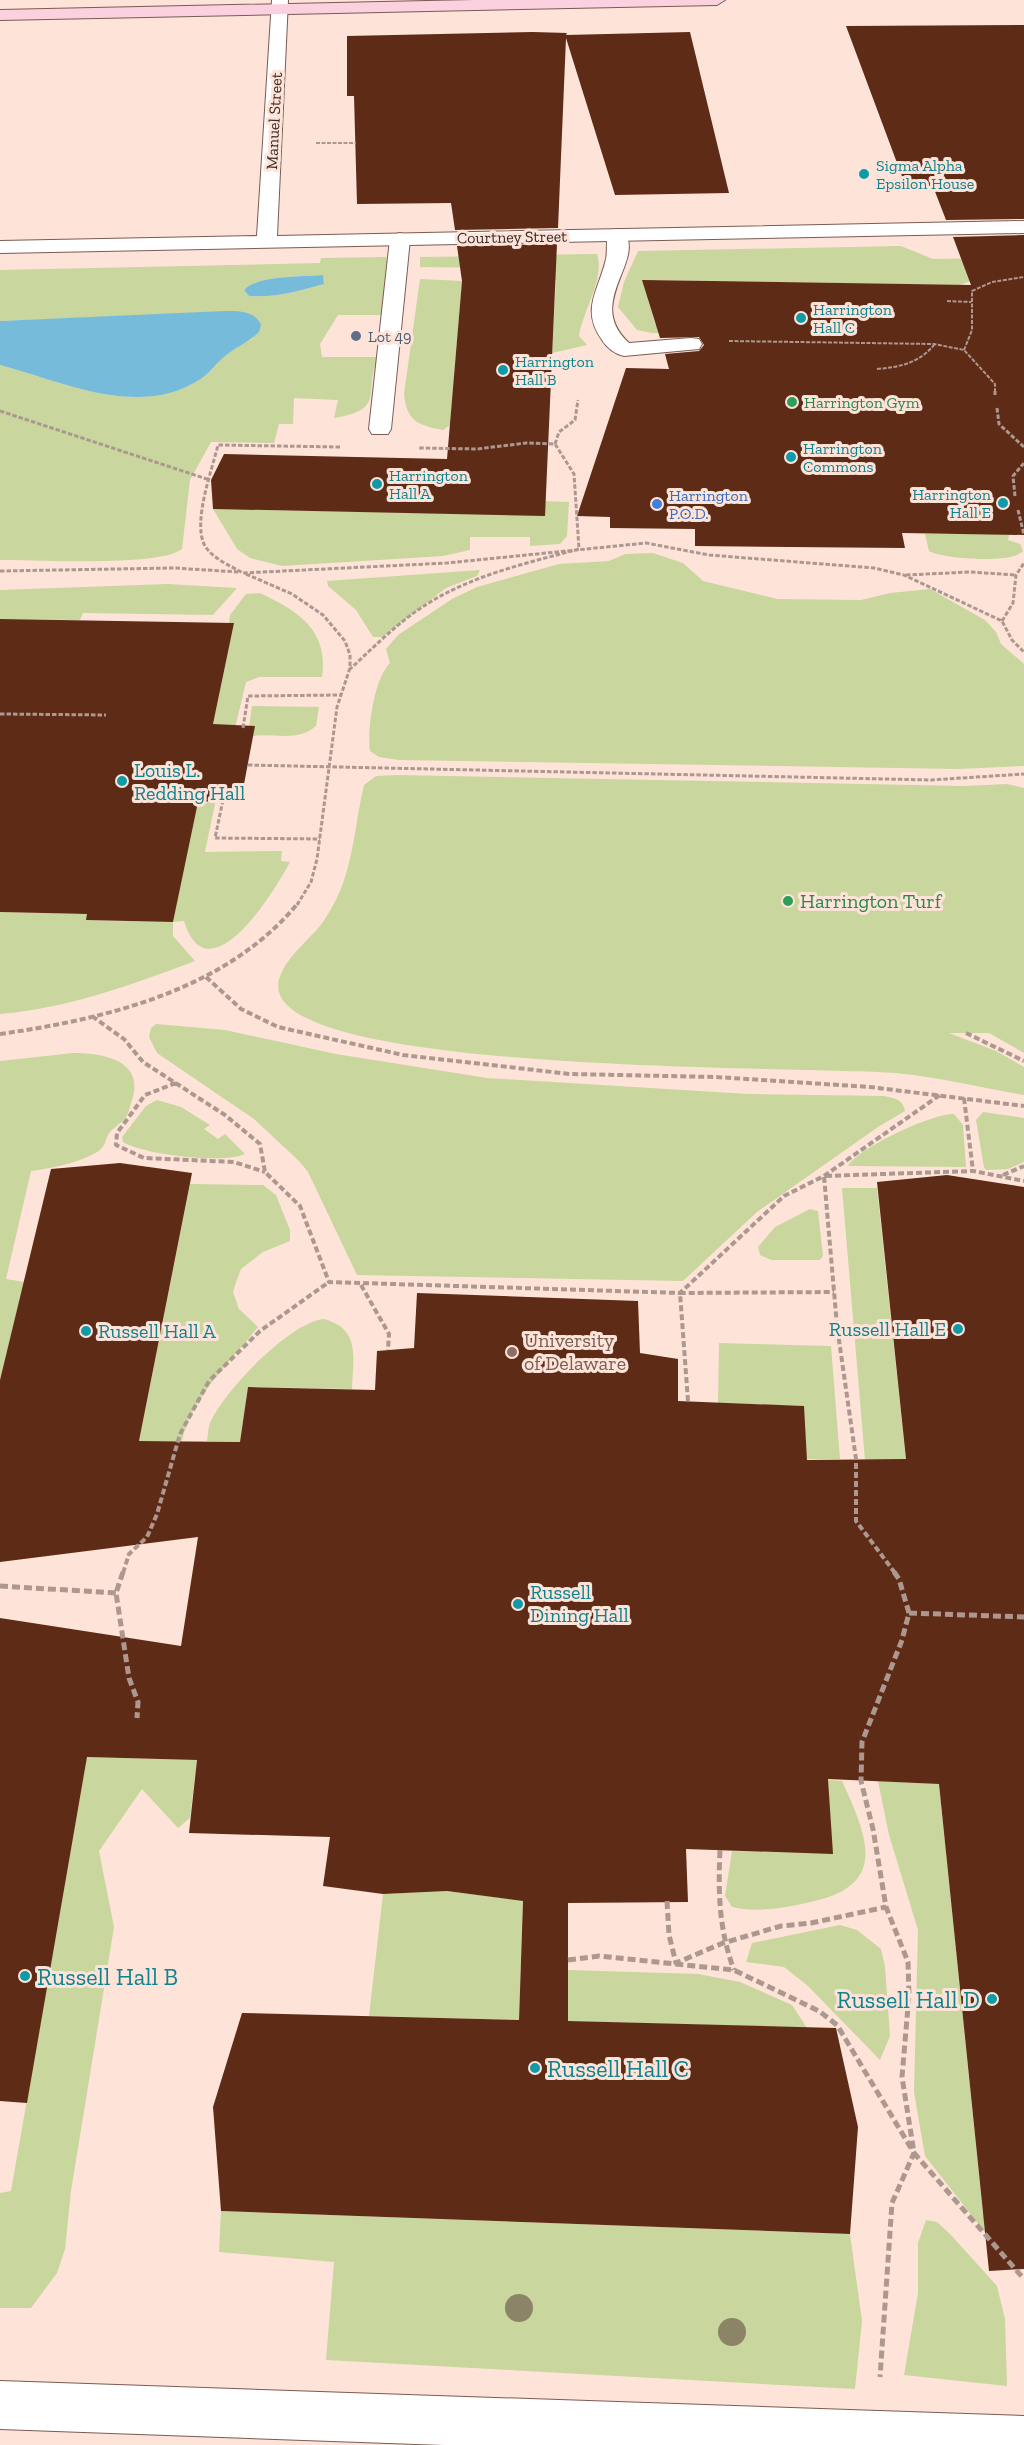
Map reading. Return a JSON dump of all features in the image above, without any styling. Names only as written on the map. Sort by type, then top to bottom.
[{"type":"street","points":[[0,15],[280,4],[717,0]]},
{"type":"street","name":"Manuel Street","points":[[267,242],[280,4]]},
{"type":"street","name":"Courtney Street","points":[[0,247],[1024,226]]},
{"type":"street","points":[[617,235],[616,256],[600,306],[603,329],[624,350],[691,344]]},
{"type":"street","points":[[380,429],[400,240]]},
{"type":"street","points":[[0,2405],[1024,2441]]},
{"type":"path","points":[[306,144],[356,143]]},
{"type":"path","points":[[964,350],[972,330],[972,291],[976,287],[1024,278]]},
{"type":"path","points":[[947,301],[971,302]]},
{"type":"path","points":[[691,344],[792,340],[934,344],[964,350],[995,384],[995,395]]},
{"type":"path","points":[[877,369],[911,363],[920,359],[934,344]]},
{"type":"path","points":[[555,444],[559,432],[575,420],[578,400]]},
{"type":"path","points":[[997,408],[999,424],[1024,447]]},
{"type":"path","points":[[0,411],[210,480]]},
{"type":"path","points":[[410,448],[477,449],[526,443],[555,444]]},
{"type":"path","points":[[555,444],[574,474],[579,549]]},
{"type":"path","points":[[0,1034],[92,1016],[155,997],[206,976],[231,963],[254,946],[295,907],[309,885],[320,839],[340,695],[349,670],[350,656],[346,645],[321,614],[266,580],[243,573],[217,558],[201,538],[203,509],[218,446],[343,447]]},
{"type":"path","points":[[1016,496],[1012,480],[1024,463]]},
{"type":"path","points":[[1018,510],[1024,535]]},
{"type":"path","points":[[0,572],[174,568],[243,573],[447,563],[646,543],[709,555],[874,568],[904,575],[1002,621],[1012,640],[1024,652]]},
{"type":"path","points":[[349,670],[407,619],[447,593],[495,572],[579,549]]},
{"type":"path","points":[[1002,621],[1013,603],[1016,575],[1024,563]]},
{"type":"path","points":[[904,575],[970,572],[1016,575]]},
{"type":"path","points":[[243,728],[248,696],[340,695]]},
{"type":"path","points":[[0,714],[106,715]]},
{"type":"path","points":[[248,765],[330,765],[931,780],[1024,774]]},
{"type":"path","points":[[223,800],[215,838],[320,839]]},
{"type":"path","points":[[206,976],[241,1009],[278,1026],[403,1055],[570,1074],[716,1077],[870,1087],[1024,1106]]},
{"type":"path","points":[[92,1016],[124,1039],[143,1062],[225,1115],[260,1144],[265,1172]]},
{"type":"path","points":[[966,1033],[1024,1061]]},
{"type":"path","points":[[177,1082],[145,1095],[117,1133],[116,1145],[130,1156],[165,1162],[234,1162],[265,1172],[300,1206],[329,1282]]},
{"type":"path","points":[[680,1293],[784,1196],[824,1176],[940,1095]]},
{"type":"path","points":[[964,1098],[973,1171]]},
{"type":"path","points":[[1002,1176],[1024,1166]]},
{"type":"path","points":[[824,1176],[973,1171],[1024,1181]]},
{"type":"path","points":[[824,1176],[834,1292],[856,1459],[856,1521],[899,1579],[909,1613],[899,1649],[862,1742],[861,1781],[873,1829],[885,1907],[908,1962],[909,1995],[902,2077],[914,2152],[892,2203],[880,2376],[862,2436]]},
{"type":"path","points":[[137,1719],[138,1702],[129,1678],[116,1593],[129,1554],[147,1537],[158,1514],[180,1434],[209,1381],[260,1331],[329,1282],[680,1293],[834,1292]]},
{"type":"path","points":[[361,1284],[389,1334],[388,1350]]},
{"type":"path","points":[[680,1293],[688,1401]]},
{"type":"path","points":[[0,1586],[116,1593]]},
{"type":"path","points":[[909,1613],[1024,1617]]},
{"type":"path","points":[[720,1850],[717,1911],[723,1943],[734,1970]]},
{"type":"path","points":[[667,1901],[669,1935],[676,1963]]},
{"type":"path","points":[[676,1963],[723,1943],[781,1926],[811,1923],[885,1907]]},
{"type":"path","points":[[568,1960],[599,1956],[734,1970],[819,2011],[837,2025],[914,2152],[1024,2279]]},
{"type":"green space","points":[[901,246],[933,259],[998,258],[987,276],[959,285],[655,280],[648,300],[655,324],[716,325],[716,334],[652,333],[637,330],[618,307],[624,282],[638,251]]},
{"type":"green space","points":[[597,254],[599,264],[596,284],[579,336],[587,345],[552,353],[556,280],[510,276],[518,255]]},
{"type":"green space","points":[[499,256],[496,268],[420,267],[420,257]]},
{"type":"green space","points":[[386,257],[389,269],[383,315],[338,315],[320,344],[322,357],[379,357],[374,369],[368,404],[351,414],[334,418],[338,400],[294,398],[293,424],[279,424],[274,443],[211,442],[190,480],[182,549],[169,555],[124,560],[0,560],[0,365],[104,394],[131,397],[157,395],[182,389],[206,375],[225,355],[253,338],[252,315],[240,312],[0,321],[0,270],[320,263],[321,258]],"holes":[[[323,275],[324,284],[269,296],[249,296],[244,290],[250,285],[269,279],[293,277]]]},
{"type":"green space","points":[[420,279],[462,281],[450,425],[443,430],[420,424],[411,416],[405,403],[404,394]]},
{"type":"green space","points":[[541,501],[569,502],[567,536],[560,544],[530,546],[530,537],[470,537],[470,550],[443,556],[282,566],[250,558],[237,549],[213,509],[534,515]]},
{"type":"green space","points":[[1010,530],[1008,540],[1020,544],[1023,551],[1006,558],[992,559],[937,554],[929,551],[925,534],[988,534]]},
{"type":"green space","points":[[653,553],[683,563],[703,581],[777,599],[861,600],[890,593],[930,589],[985,620],[996,632],[1001,644],[1024,664],[1024,766],[959,769],[399,760],[379,757],[370,751],[373,705],[384,670],[390,663],[386,649],[398,635],[452,599],[477,587],[559,564],[609,561],[625,554]]},
{"type":"green space","points":[[480,570],[477,576],[446,588],[382,637],[373,637],[356,610],[328,586],[327,581]]},
{"type":"green space","points":[[167,584],[237,588],[213,615],[83,613],[80,620],[0,619],[0,590]]},
{"type":"green space","points":[[260,593],[287,607],[308,624],[321,647],[322,677],[259,677],[246,682],[235,728],[213,724],[234,623],[229,623],[230,615],[246,594]]},
{"type":"green space","points":[[252,706],[319,707],[316,726],[302,734],[253,736],[254,728],[249,728]]},
{"type":"green space","points":[[376,776],[964,786],[1007,784],[1024,788],[1024,1053],[989,1033],[949,1033],[996,1051],[1024,1067],[1024,1095],[896,1073],[564,1061],[461,1052],[373,1039],[308,1019],[279,992],[281,974],[292,956],[320,926],[340,892],[350,858],[364,785]]},
{"type":"green space","points":[[216,799],[205,852],[282,851],[281,861],[290,862],[256,914],[240,932],[224,944],[209,949],[195,942],[184,921],[173,922],[196,802],[208,803],[209,800]]},
{"type":"green space","points":[[0,912],[87,914],[87,920],[173,922],[173,936],[195,961],[123,987],[75,1001],[51,1007],[0,1014]]},
{"type":"green space","points":[[156,1024],[225,1030],[336,1054],[487,1078],[748,1094],[883,1096],[900,1102],[905,1111],[878,1127],[757,1212],[683,1281],[357,1275],[308,1172],[254,1119],[157,1053],[149,1037],[151,1028]]},
{"type":"green space","points":[[73,1053],[108,1057],[127,1068],[134,1086],[132,1100],[126,1117],[109,1133],[100,1150],[74,1162],[31,1171],[6,1279],[24,1282],[0,1380],[0,1061]]},
{"type":"green space","points":[[157,1100],[181,1107],[210,1125],[204,1129],[218,1139],[225,1134],[245,1154],[220,1158],[184,1157],[148,1151],[123,1142],[122,1137],[146,1106]]},
{"type":"green space","points":[[983,1112],[1024,1118],[1024,1162],[1008,1169],[986,1170],[976,1120]]},
{"type":"green space","points":[[954,1114],[963,1125],[966,1167],[848,1166],[880,1141],[930,1119]]},
{"type":"green space","points":[[190,1184],[263,1185],[276,1195],[290,1230],[290,1241],[263,1252],[241,1269],[233,1292],[239,1309],[258,1327],[203,1395],[187,1425],[182,1441],[139,1441]]},
{"type":"green space","points":[[842,1188],[877,1188],[906,1460],[865,1460]]},
{"type":"green space","points":[[810,1209],[818,1211],[823,1256],[820,1260],[771,1260],[760,1255],[758,1247],[775,1227]]},
{"type":"green space","points":[[324,1319],[336,1324],[349,1337],[353,1356],[352,1389],[248,1387],[240,1442],[207,1441],[210,1423],[243,1377],[294,1332],[310,1323]]},
{"type":"green space","points":[[719,1343],[831,1346],[840,1459],[807,1459],[803,1406],[718,1403]]},
{"type":"green space","points":[[87,1757],[197,1760],[190,1818],[178,1828],[142,1789],[99,1851],[114,1927],[71,2191],[65,2249],[57,2273],[31,2308],[0,2308],[0,2193],[11,2191]]},
{"type":"green space","points":[[828,1780],[842,1781],[852,1803],[864,1841],[865,1858],[861,1873],[850,1885],[832,1896],[806,1903],[760,1910],[732,1907],[725,1896],[732,1851],[832,1853]]},
{"type":"green space","points":[[878,1781],[939,1784],[983,2214],[1024,2224],[1010,2264],[925,2156],[914,2092],[918,1930],[889,1835]]},
{"type":"green space","points":[[447,1891],[502,1898],[523,1898],[519,2020],[369,2016],[383,1894]]},
{"type":"green space","points":[[840,1925],[857,1930],[881,1949],[885,1967],[890,2036],[880,2060],[808,1986],[784,1967],[746,1962],[752,1943]]},
{"type":"green space","points":[[568,1970],[698,1974],[740,1982],[792,2005],[807,2028],[568,2021]]},
{"type":"green space","points":[[221,2211],[850,2234],[862,2321],[855,2389],[326,2360],[334,2262],[219,2252]]},
{"type":"green space","points":[[926,2220],[937,2222],[951,2235],[997,2286],[1005,2319],[1007,2386],[904,2375],[918,2293],[918,2243]]},
{"type":"water","points":[[323,275],[324,284],[287,293],[249,296],[244,290],[250,285],[269,279]]},
{"type":"water","points":[[225,311],[251,314],[259,320],[261,325],[259,332],[225,356],[202,378],[178,390],[154,396],[128,397],[102,394],[0,365],[0,321]]},
{"type":"building","points":[[1024,25],[1024,219],[946,220],[934,189],[906,187],[846,26]]},
{"type":"building","points":[[690,32],[729,193],[615,195],[566,38],[558,228],[455,230],[451,203],[357,204],[354,96],[347,96],[347,36],[567,33],[566,35]]},
{"type":"building","name":"Harrington Commons","points":[[1024,235],[1024,535],[902,533],[905,548],[695,546],[695,529],[610,528],[610,517],[577,516],[626,368],[669,369],[665,354],[699,351],[704,345],[699,337],[660,338],[642,280],[971,285],[953,237]]},
{"type":"building","points":[[557,244],[545,516],[213,509],[211,480],[224,454],[447,459],[462,281],[457,246]]},
{"type":"building","name":"Louis L. Redding Hall","points":[[0,619],[234,623],[213,724],[255,726],[241,800],[198,802],[173,922],[86,920],[87,914],[0,912]]},
{"type":"building","points":[[120,1163],[192,1173],[139,1441],[240,1442],[248,1387],[375,1390],[377,1351],[414,1348],[417,1293],[638,1301],[640,1353],[678,1359],[678,1401],[804,1406],[807,1460],[906,1459],[877,1182],[947,1175],[1024,1187],[1024,2269],[989,2271],[939,1784],[828,1779],[833,1854],[686,1849],[688,1902],[568,1903],[568,2021],[836,2028],[858,2127],[850,2234],[221,2211],[213,2107],[242,2013],[519,2020],[523,1901],[447,1891],[383,1894],[323,1886],[330,1837],[189,1833],[197,1760],[87,1757],[27,2103],[0,2101],[0,1618],[181,1646],[198,1537],[0,1562],[0,1380],[51,1169]]},
{"type":"place","name":"Sigma Alpha Epsilon House","points":[[864,174]]},
{"type":"place","name":"Harrington Hall C","points":[[801,318]]},
{"type":"place","name":"Lot 49","points":[[356,336]]},
{"type":"place","name":"Harrington Hall B","points":[[503,370]]},
{"type":"place","name":"Harrington Gym","points":[[792,402]]},
{"type":"place","name":"Harrington Commons","points":[[791,457]]},
{"type":"place","name":"Harrington Hall A","points":[[377,484]]},
{"type":"place","name":"Harrington Hall E","points":[[1003,503]]},
{"type":"place","name":"Harrington P.O.D.","points":[[657,504]]},
{"type":"place","name":"Louis L. Redding Hall","points":[[122,781]]},
{"type":"place","name":"Harrington Turf","points":[[788,901]]},
{"type":"place","name":"Russell Hall E","points":[[958,1329]]},
{"type":"place","name":"Russell Hall A","points":[[86,1331]]},
{"type":"place","name":"University of Delaware","points":[[512,1352]]},
{"type":"place","name":"Russell Dining Hall","points":[[518,1604]]},
{"type":"place","name":"Russell Hall B","points":[[25,1976]]},
{"type":"place","name":"Russell Hall D","points":[[992,1999]]},
{"type":"place","name":"Russell Hall C","points":[[535,2068]]}]
